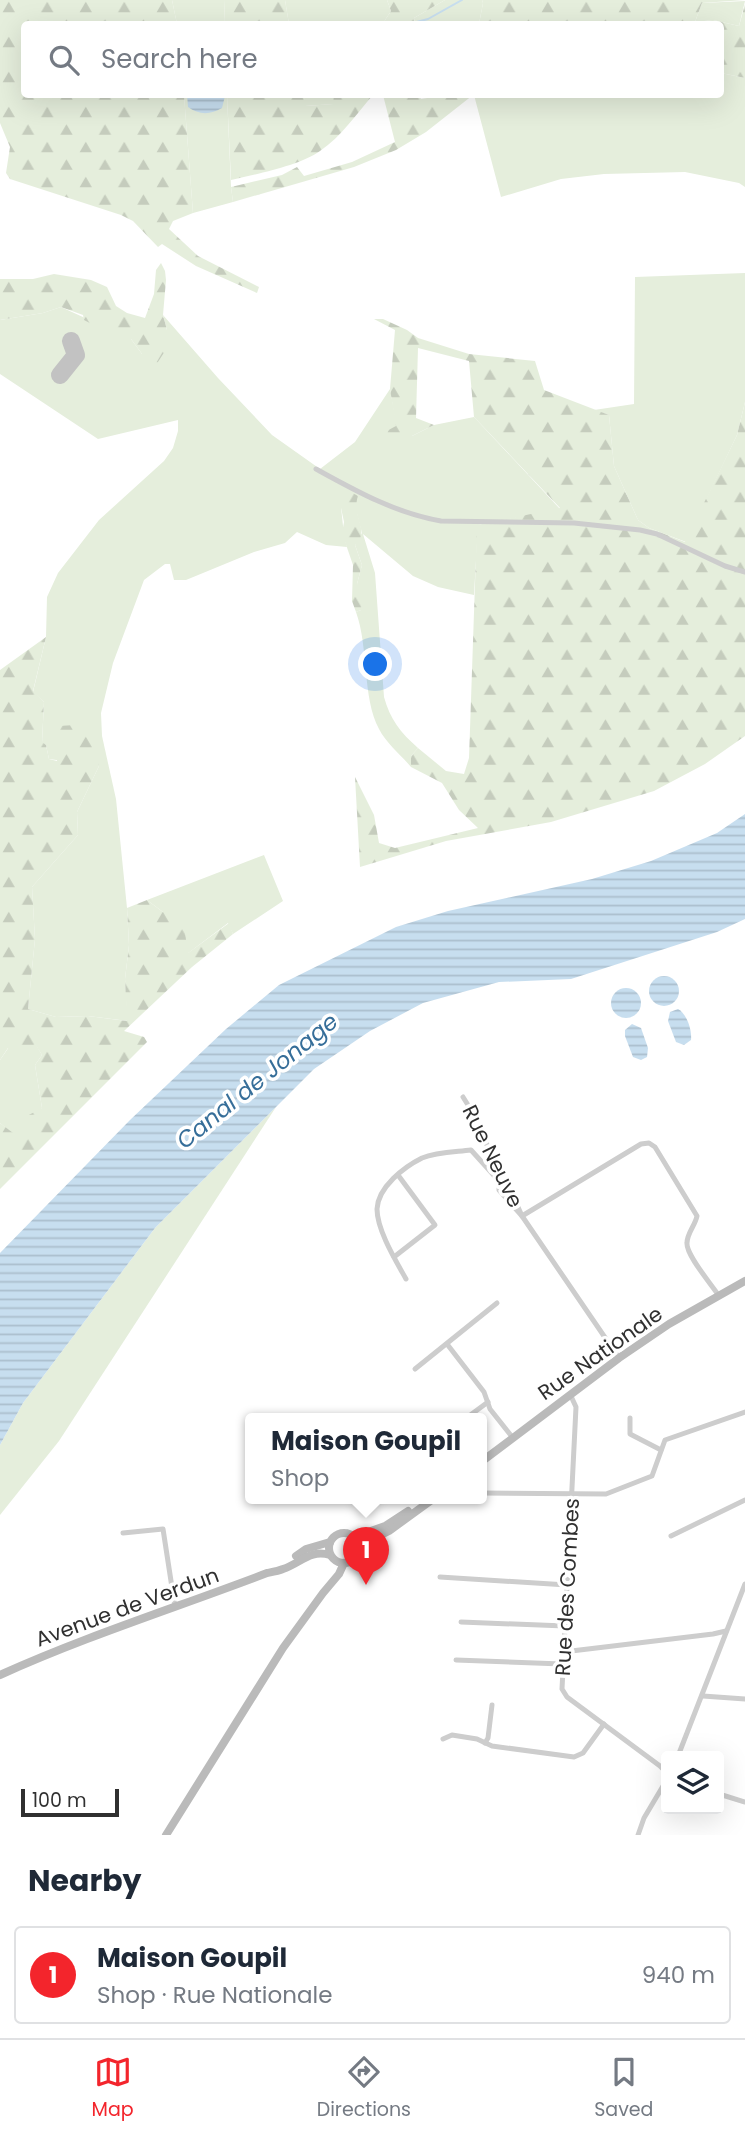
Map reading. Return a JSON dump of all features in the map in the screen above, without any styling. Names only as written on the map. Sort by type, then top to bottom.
[{"type":"main road","name":"Rue Nationale","points":[[487,1458],[570,1394],[669,1324],[745,1282]]},
{"type":"main road","points":[[166,1835],[238,1717],[323,1593],[334,1573],[337,1560],[330,1542],[342,1533],[354,1537],[385,1526],[422,1504]]},
{"type":"main road","points":[[337,1560],[355,1558],[359,1546],[389,1531],[424,1504]]},
{"type":"main road","points":[[354,1537],[359,1546]]},
{"type":"main road","name":"Avenue de Verdun","points":[[267,1573],[306,1549],[330,1542]]},
{"type":"main road","name":"Avenue de Verdun","points":[[0,1675],[175,1607],[285,1569],[306,1556],[316,1553],[337,1560]]},
{"type":"street","points":[[316,469],[372,500],[425,518],[441,521],[574,523],[640,530],[668,538],[725,566],[745,572]]},
{"type":"street","name":"Rue Neuve","points":[[463,1097],[481,1126],[485,1141],[522,1216]]},
{"type":"street","points":[[522,1216],[641,1144],[649,1143],[656,1147],[697,1216],[688,1236],[687,1249],[719,1296]]},
{"type":"street","name":"Rue Neuve","points":[[398,1175],[422,1158],[471,1150],[499,1181],[499,1190],[522,1216],[620,1358]]},
{"type":"street","points":[[394,1257],[435,1225],[398,1175],[382,1191],[377,1210],[394,1257],[406,1279]]},
{"type":"street","points":[[415,1369],[497,1303]]},
{"type":"street","points":[[447,1344],[484,1392],[490,1409],[513,1438]]},
{"type":"street","name":"Rue des Combes","points":[[570,1394],[576,1408],[562,1689],[567,1697],[661,1768]]},
{"type":"street","points":[[473,1413],[488,1402]]},
{"type":"street","points":[[487,1493],[606,1494],[652,1476],[665,1440],[745,1412]]},
{"type":"street","points":[[630,1418],[630,1434],[662,1450]]},
{"type":"street","points":[[671,1536],[745,1500]]},
{"type":"street","points":[[124,1533],[163,1529],[175,1607]]},
{"type":"street","points":[[440,1577],[567,1585]]},
{"type":"street","points":[[680,1751],[745,1584]]},
{"type":"street","points":[[461,1622],[565,1626]]},
{"type":"street","points":[[563,1652],[726,1631]]},
{"type":"street","points":[[456,1660],[562,1664]]},
{"type":"street","points":[[703,1696],[745,1699]]},
{"type":"street","points":[[485,1743],[492,1706]]},
{"type":"street","points":[[443,1739],[452,1735],[477,1739],[492,1746],[575,1757],[583,1753],[604,1724]]},
{"type":"street","points":[[638,1835],[661,1790]]},
{"type":"street","points":[[724,1796],[745,1802]]},
{"type":"green space","points":[[0,0],[172,0],[176,21],[21,21],[21,98],[184,98],[193,213],[173,221],[169,229],[198,256],[259,287],[257,293],[196,266],[162,244],[158,247],[133,221],[121,215],[10,179],[6,173],[10,147],[0,123]]},
{"type":"green space","points":[[172,0],[224,0],[225,21],[176,21]]},
{"type":"green space","points":[[224,0],[285,0],[288,21],[225,21]]},
{"type":"green space","points":[[285,0],[387,0],[391,11],[385,21],[288,21]]},
{"type":"green space","points":[[387,0],[445,0],[414,18],[414,21],[385,21],[391,11]]},
{"type":"green space","points":[[445,0],[482,0],[483,3],[480,21],[414,21],[414,18]]},
{"type":"green space","points":[[482,0],[745,0],[702,3],[695,21],[480,21]]},
{"type":"green space","points":[[745,1],[739,26],[724,21],[695,21],[702,3]]},
{"type":"green space","points":[[745,4],[745,78],[724,74],[724,23],[739,26]]},
{"type":"green space","points":[[724,74],[745,78],[745,187],[739,183],[685,172],[604,174],[561,179],[501,197],[475,98],[724,98]]},
{"type":"green space","points":[[184,98],[227,98],[233,202],[193,213]]},
{"type":"green space","points":[[227,98],[305,98],[306,106],[333,104],[334,98],[370,98],[335,139],[320,151],[277,169],[231,180]]},
{"type":"green space","points":[[304,98],[334,98],[334,104],[305,106]]},
{"type":"green space","points":[[384,98],[469,98],[426,132],[396,150],[354,167],[233,202],[231,187],[282,175],[297,167],[304,176],[352,162],[395,142]]},
{"type":"green space","points":[[161,263],[166,280],[163,315],[167,330],[167,348],[154,368],[140,363],[142,354],[131,339],[120,339],[84,320],[83,315],[61,307],[43,313],[0,320],[0,279],[33,279],[54,274],[91,280],[107,287],[116,306],[127,313],[145,318],[154,294],[156,270]]},
{"type":"green space","points":[[745,273],[745,402],[737,435],[686,542],[649,528],[638,520],[614,466],[609,415],[594,410],[634,404],[635,277]]},
{"type":"green space","points":[[61,307],[131,339],[142,354],[167,330],[163,315],[272,435],[320,469],[355,442],[390,389],[397,426],[412,436],[434,425],[474,417],[560,509],[478,525],[474,595],[438,587],[413,576],[363,534],[375,573],[384,697],[396,725],[418,748],[411,756],[411,767],[382,734],[370,702],[363,641],[356,612],[361,610],[357,584],[362,565],[355,545],[362,533],[355,506],[341,508],[347,547],[326,545],[297,532],[285,543],[254,552],[186,580],[174,580],[170,564],[165,564],[144,580],[113,663],[101,713],[102,736],[116,799],[127,908],[129,945],[125,979],[128,1021],[88,1016],[56,1017],[28,1009],[35,939],[32,887],[78,835],[77,812],[99,766],[49,759],[46,745],[42,743],[44,702],[33,692],[46,637],[47,597],[58,573],[99,520],[164,461],[173,448],[178,420],[98,439],[0,374],[0,320],[43,313]]},
{"type":"green space","points":[[374,319],[383,319],[418,338],[469,354],[535,361],[544,390],[609,415],[614,466],[638,520],[649,528],[685,542],[737,435],[745,402],[745,736],[705,764],[654,791],[551,822],[446,841],[360,867],[355,777],[374,815],[379,843],[395,848],[478,828],[459,810],[442,783],[411,767],[411,756],[418,748],[446,771],[464,774],[469,758],[477,525],[560,508],[474,417],[469,361],[418,348],[416,418],[434,425],[412,436],[405,451],[382,444],[381,434],[396,426],[390,389],[395,330]]},
{"type":"green space","points":[[349,491],[358,496],[357,510],[361,529],[355,545],[362,565],[357,584],[363,592],[361,610],[356,612],[352,601],[353,565],[342,533],[344,522],[341,508]]},
{"type":"green space","points":[[46,637],[33,691],[44,702],[42,742],[46,745],[49,759],[57,761],[59,726],[75,725],[97,748],[99,766],[77,812],[78,835],[32,887],[35,939],[28,1009],[56,1017],[88,1016],[127,1021],[127,908],[147,900],[163,912],[182,913],[188,953],[229,923],[233,934],[192,967],[124,1031],[144,1037],[147,1042],[0,1189],[0,1123],[17,1136],[25,1117],[42,1108],[35,1065],[42,1055],[35,1044],[18,1057],[8,1048],[0,1060],[0,670]]},
{"type":"green space","points":[[264,855],[283,901],[233,934],[228,923],[187,954],[163,912],[147,900]]},
{"type":"green space","points":[[35,1043],[42,1055],[35,1065],[42,1108],[17,1137],[0,1123],[0,1060],[9,1047]]},
{"type":"green space","points":[[276,1107],[59,1441],[0,1515],[0,1445],[23,1403],[155,1228]]},
{"type":"water","points":[[187,98],[224,98],[222,108],[213,112],[196,112],[188,107]]},
{"type":"water","name":"Canal de Jonage","points":[[745,814],[745,919],[717,932],[571,979],[499,982],[423,1003],[370,1031],[314,1069],[155,1228],[23,1403],[0,1445],[0,1253],[130,1120],[226,1029],[279,985],[396,927],[448,911],[592,879],[651,861],[717,833]]},
{"type":"water","points":[[664,976],[674,981],[679,991],[674,1001],[664,1006],[654,1001],[649,991],[654,981]]},
{"type":"water","points":[[626,988],[632,989],[640,997],[640,1009],[632,1017],[626,1018],[620,1017],[612,1009],[611,1003],[612,997],[620,989]]},
{"type":"water","points":[[678,1009],[686,1018],[691,1032],[691,1040],[684,1045],[676,1042],[668,1021],[670,1012]]},
{"type":"water","points":[[632,1024],[641,1028],[648,1048],[647,1057],[641,1060],[633,1057],[625,1036],[625,1030]]},
{"type":"waterway","points":[[420,21],[462,0]]},
{"type":"taxiway","points":[[60,375],[76,355],[71,341]]},
{"type":"place","name":"Maison Goupil","points":[[366,1585]]}]
